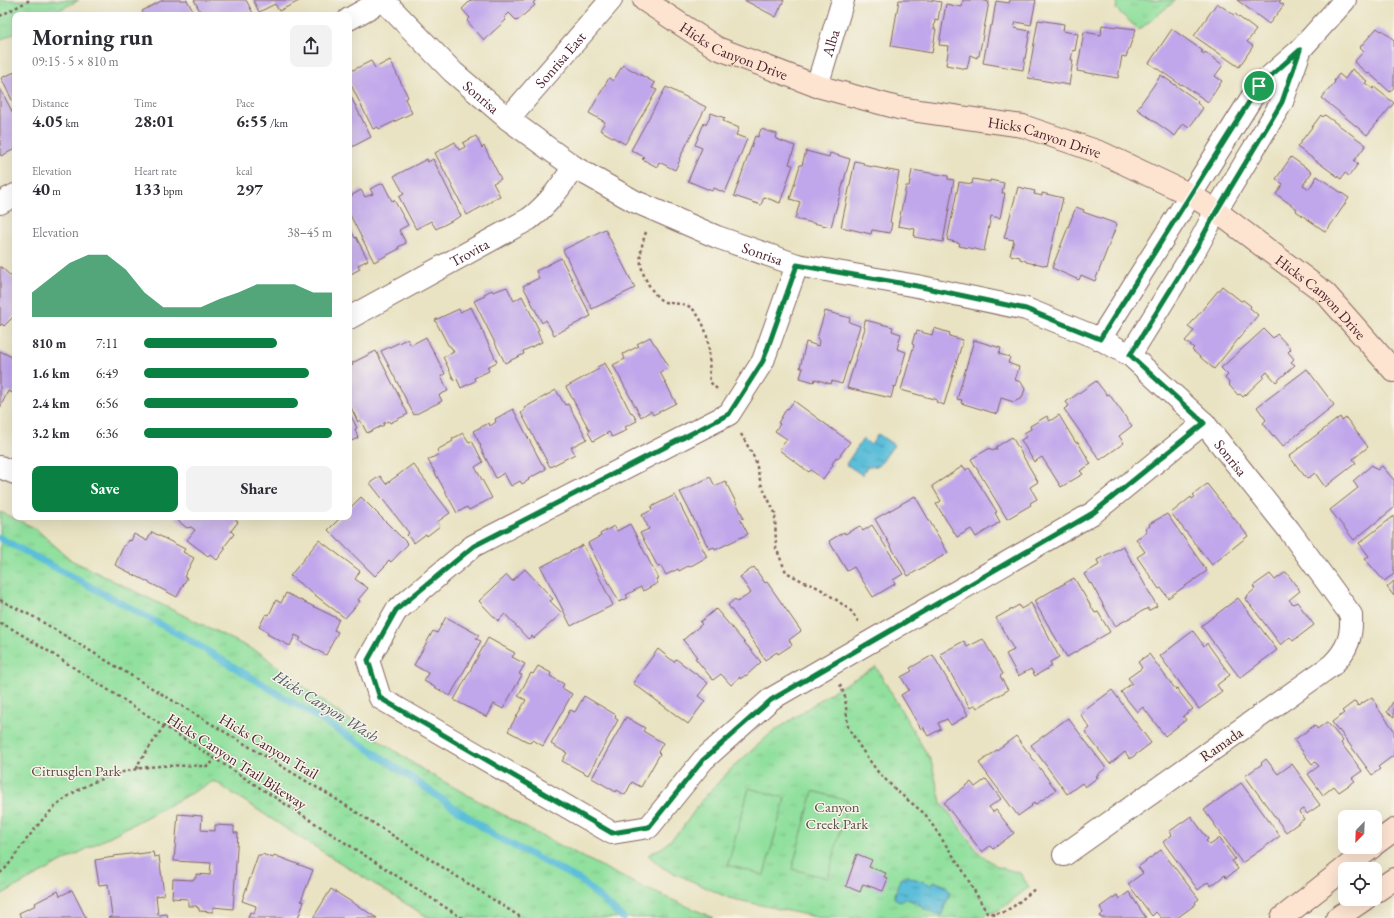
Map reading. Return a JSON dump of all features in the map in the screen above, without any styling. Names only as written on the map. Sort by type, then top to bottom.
[{"type":"street","name":"Sonrisa","points":[[383,0],[453,72],[508,119],[574,167],[634,201],[717,237],[797,265],[917,286],[1026,309],[1100,339],[1130,355],[1204,423],[1289,530],[1351,615]]},
{"type":"street","points":[[352,16],[383,0]]},
{"type":"street","name":"Sonrisa East","points":[[508,119],[612,0]]},
{"type":"street","name":"Hicks Canyon Drive","points":[[644,0],[717,48],[817,86],[898,108],[1023,126],[1102,153],[1191,195],[1325,293],[1394,371]]},
{"type":"street","name":"Alba","points":[[817,86],[843,0]]},
{"type":"street","points":[[1100,339],[1259,86],[1300,50],[1345,0]]},
{"type":"street","points":[[1130,355],[1197,247],[1216,212],[1282,102],[1300,50]]},
{"type":"street","name":"Trovita","points":[[352,316],[529,219],[551,198],[574,167]]},
{"type":"street","points":[[0,203],[12,197]]},
{"type":"street","points":[[797,265],[763,361],[729,414],[474,546],[396,610],[368,660],[380,698],[612,833],[649,827],[703,760],[771,700],[1093,513],[1204,423]]},
{"type":"street","points":[[0,466],[12,472]]},
{"type":"street","name":"Ramada","points":[[1064,855],[1332,665],[1349,643],[1352,628],[1351,615]]},
{"type":"street","points":[[1382,839],[1394,830]]},
{"type":"street","points":[[1282,918],[1363,854]]},
{"type":"street","points":[[1382,887],[1394,879]]},
{"type":"street","points":[[1336,918],[1354,906]]},
{"type":"path","points":[[0,16],[30,0]]},
{"type":"path","points":[[646,232],[640,248],[640,264],[644,279],[656,296],[663,301],[688,305],[697,314],[705,330],[710,349],[710,382],[723,394]]},
{"type":"path","points":[[741,434],[754,459],[761,484],[775,513],[776,548],[786,572],[819,588],[851,612],[862,628],[840,685],[845,697],[848,727],[862,750],[878,772],[898,792],[925,814],[962,869],[987,913],[1002,913],[1014,906],[1036,888]]},
{"type":"path","name":"Hicks Canyon Trail","points":[[0,600],[41,621],[331,796],[522,918]]},
{"type":"path","name":"Hicks Canyon Trail Bikeway","points":[[0,623],[37,644],[462,918]]},
{"type":"path","points":[[137,769],[138,764],[164,726]]},
{"type":"path","points":[[0,873],[11,862],[22,845],[48,813],[66,797],[88,785],[137,769],[168,766],[208,766],[215,760]]},
{"type":"path","points":[[994,913],[994,918]]},
{"type":"green space","points":[[0,0],[79,0],[55,12],[12,12],[12,34],[0,40]]},
{"type":"green space","points":[[1118,0],[1176,0],[1139,30],[1116,9]]},
{"type":"green space","name":"Citrusglen Park","points":[[0,512],[12,517],[12,520],[18,520],[35,528],[71,560],[262,654],[288,676],[423,770],[532,831],[638,885],[714,918],[429,918],[299,837],[214,781],[0,895]]},
{"type":"green space","name":"Canyon Creek Park","points":[[876,667],[931,761],[941,802],[979,853],[998,867],[1020,873],[1029,887],[1001,909],[984,916],[983,918],[820,918],[729,898],[663,868],[648,855],[663,847],[681,830],[702,800],[730,770],[769,735],[836,689]]},
{"type":"green space","points":[[749,788],[785,798],[764,875],[728,865]]},
{"type":"green space","points":[[813,791],[848,801],[828,878],[792,869]]},
{"type":"water","points":[[878,434],[894,445],[879,466],[867,467],[862,475],[846,464],[863,439],[871,445]]},
{"type":"water","points":[[907,876],[932,885],[934,881],[946,886],[950,893],[941,916],[922,908],[921,905],[905,898],[900,901],[894,898],[900,879]]},
{"type":"building","points":[[163,0],[187,0],[193,12],[142,12]]},
{"type":"building","points":[[194,0],[246,0],[252,12],[200,12]]},
{"type":"building","points":[[253,0],[301,0],[279,11],[275,4],[259,12]]},
{"type":"building","points":[[471,0],[536,0],[533,3],[535,5],[517,21],[509,13],[504,18],[506,20],[484,40],[467,21],[470,18],[462,9]]},
{"type":"building","points":[[744,0],[784,0],[776,17]]},
{"type":"building","points":[[899,0],[930,0],[941,2],[938,20],[935,19],[934,29],[936,29],[932,53],[891,46]]},
{"type":"building","points":[[963,0],[981,0],[989,2],[979,56],[977,56],[977,58],[970,55],[967,69],[946,65],[949,46],[939,45],[946,4],[962,7]]},
{"type":"building","points":[[1010,0],[1036,0],[1031,25],[1016,22],[1014,28],[1030,31],[1023,70],[983,63],[990,26],[992,26],[996,1],[1009,3]]},
{"type":"building","points":[[1237,0],[1281,0],[1279,2],[1284,5],[1269,24]]},
{"type":"building","points":[[1217,3],[1234,15],[1235,14],[1256,30],[1247,42],[1253,46],[1239,67],[1194,36]]},
{"type":"building","points":[[1038,20],[1064,24],[1063,31],[1078,34],[1075,51],[1073,50],[1071,60],[1073,60],[1069,85],[1028,78]]},
{"type":"building","points":[[1102,25],[1136,29],[1126,57],[1122,56],[1118,78],[1077,71],[1084,32],[1101,35]]},
{"type":"building","points":[[1377,28],[1381,31],[1382,30],[1394,40],[1394,87],[1390,92],[1354,62],[1364,51],[1360,47]]},
{"type":"building","points":[[1172,29],[1203,51],[1201,52],[1204,54],[1205,52],[1223,65],[1215,76],[1222,81],[1208,102],[1149,63]]},
{"type":"building","points":[[390,60],[408,97],[405,99],[412,113],[379,129],[378,127],[373,129],[352,87],[352,70],[371,61],[375,68]]},
{"type":"building","points":[[623,65],[655,83],[652,88],[657,90],[625,144],[600,130],[605,122],[589,113],[609,78],[613,81]]},
{"type":"building","points":[[1352,69],[1367,81],[1365,83],[1373,89],[1374,87],[1394,103],[1367,135],[1322,98],[1335,82],[1334,81],[1339,74],[1345,79]]},
{"type":"building","points":[[12,73],[12,100],[1,78]]},
{"type":"building","points":[[1161,75],[1198,101],[1197,103],[1203,108],[1189,128],[1183,124],[1175,136],[1137,109]]},
{"type":"building","points":[[666,87],[706,107],[679,159],[680,160],[675,170],[659,162],[657,167],[642,159],[644,157],[631,150]]},
{"type":"building","points":[[0,88],[12,111],[12,150],[1,156]]},
{"type":"building","points":[[352,99],[371,137],[352,147]]},
{"type":"building","points":[[711,113],[725,118],[723,121],[739,128],[736,135],[747,139],[725,193],[714,188],[712,191],[688,181],[702,148],[695,145],[704,123],[706,125]]},
{"type":"building","points":[[1321,115],[1323,117],[1325,115],[1366,145],[1354,161],[1358,164],[1349,176],[1345,173],[1341,179],[1297,147]]},
{"type":"building","points":[[761,129],[777,134],[776,139],[795,146],[789,164],[793,165],[780,203],[764,197],[761,205],[734,196],[755,136],[758,137]]},
{"type":"building","points":[[476,136],[482,148],[484,146],[501,179],[493,183],[500,196],[467,215],[435,153],[455,142],[459,150],[465,147],[463,143]]},
{"type":"building","points":[[806,151],[829,157],[830,153],[850,159],[831,227],[795,219],[800,202],[790,199],[800,165],[802,165]]},
{"type":"building","points":[[1291,157],[1312,172],[1303,185],[1309,189],[1317,176],[1349,198],[1326,232],[1296,211],[1297,209],[1276,194],[1283,184],[1276,179]]},
{"type":"building","points":[[427,159],[428,162],[433,159],[461,216],[436,229],[431,221],[416,229],[399,197],[404,194],[394,176]]},
{"type":"building","points":[[855,161],[864,163],[863,165],[899,172],[890,222],[892,223],[890,233],[872,230],[871,234],[841,227]]},
{"type":"building","points":[[912,170],[948,176],[948,179],[954,180],[943,242],[914,237],[915,229],[898,226],[906,186],[909,186]]},
{"type":"building","points":[[973,179],[1004,183],[1002,193],[1005,193],[1000,218],[991,216],[984,251],[959,246],[960,243],[947,240],[959,182],[972,184]]},
{"type":"building","points":[[383,183],[392,201],[394,200],[408,225],[399,230],[406,243],[398,247],[399,249],[374,262],[352,219],[352,195],[361,190],[365,197],[373,194],[370,189]]},
{"type":"building","points":[[1018,187],[1035,191],[1034,194],[1042,196],[1042,193],[1063,198],[1047,266],[1026,262],[1020,259],[1020,257],[1010,255],[1014,240],[1004,238]]},
{"type":"building","points":[[1076,207],[1084,210],[1083,212],[1117,224],[1095,281],[1081,275],[1079,280],[1052,268]]},
{"type":"building","points":[[605,229],[635,288],[592,309],[563,250]]},
{"type":"building","points":[[352,232],[368,260],[358,265],[360,269],[352,273]]},
{"type":"building","points":[[561,258],[591,316],[554,335],[546,320],[542,323],[523,286],[539,278],[536,271]]},
{"type":"building","points":[[0,266],[12,277],[12,318],[4,326],[2,324],[0,326]]},
{"type":"building","points":[[1222,286],[1241,301],[1243,300],[1251,306],[1250,308],[1258,315],[1214,369],[1192,350],[1194,348],[1185,341],[1194,331],[1188,327]]},
{"type":"building","points":[[507,287],[514,301],[522,296],[539,330],[537,331],[542,342],[523,351],[524,354],[505,363],[474,301],[485,296],[484,294],[492,290],[493,292]]},
{"type":"building","points":[[471,307],[497,362],[487,367],[489,371],[474,378],[475,381],[461,388],[457,379],[454,380],[443,357],[454,352],[448,345],[435,320],[459,309],[460,312]]},
{"type":"building","points":[[825,311],[850,318],[849,322],[860,326],[842,384],[832,381],[831,384],[815,379],[814,382],[800,378],[803,368],[800,368],[806,342],[818,346],[819,341],[817,338]]},
{"type":"building","points":[[865,320],[893,327],[892,331],[901,334],[897,349],[906,352],[896,387],[894,386],[891,398],[847,388],[865,328]]},
{"type":"building","points":[[934,328],[950,333],[949,336],[963,340],[944,405],[936,402],[937,400],[901,390],[914,345],[912,344],[915,333],[916,334],[917,331],[932,335]]},
{"type":"building","points":[[1264,329],[1273,338],[1277,334],[1291,349],[1288,352],[1294,359],[1291,362],[1295,365],[1276,382],[1267,372],[1263,376],[1264,377],[1243,397],[1240,394],[1238,395],[1229,385],[1230,384],[1225,378],[1228,375],[1221,368]]},
{"type":"building","points":[[426,337],[445,374],[441,376],[448,391],[439,395],[442,401],[414,415],[381,351],[407,339],[411,345]]},
{"type":"building","points":[[650,337],[669,367],[660,372],[676,403],[653,415],[651,411],[641,417],[613,365],[625,359],[623,354],[639,346],[637,344]]},
{"type":"building","points":[[974,340],[1001,348],[999,354],[1010,357],[1008,363],[1019,367],[1015,380],[1021,382],[1025,389],[1022,398],[1014,402],[1001,398],[997,414],[961,403],[962,400],[957,399]]},
{"type":"building","points":[[0,351],[12,357],[12,393],[8,391],[0,408]]},
{"type":"building","points":[[376,351],[408,414],[390,423],[388,421],[383,424],[384,425],[367,433],[360,420],[358,422],[352,409],[352,363]]},
{"type":"building","points":[[605,363],[631,413],[632,412],[637,421],[625,427],[627,430],[612,437],[609,432],[593,441],[588,432],[590,431],[566,387],[599,369],[597,367]]},
{"type":"building","points":[[1307,369],[1334,405],[1283,446],[1263,423],[1266,420],[1257,407]]},
{"type":"building","points":[[1096,381],[1107,395],[1109,394],[1132,426],[1119,436],[1124,443],[1100,460],[1064,409],[1069,406],[1066,402]]},
{"type":"building","points":[[556,390],[565,405],[568,404],[587,439],[571,447],[575,454],[550,467],[521,413],[525,410],[524,408]]},
{"type":"building","points":[[794,401],[850,442],[838,458],[836,457],[832,464],[833,465],[823,479],[811,470],[809,472],[779,450],[787,439],[775,431],[787,408],[788,409]]},
{"type":"building","points":[[513,409],[546,469],[522,484],[520,481],[511,486],[504,473],[496,478],[473,431],[489,423],[490,426],[496,422],[495,419]]},
{"type":"building","points":[[1059,415],[1091,464],[1080,471],[1083,474],[1061,487],[1042,457],[1034,462],[1021,440],[1026,437],[1024,433],[1031,429],[1030,426],[1047,416],[1050,421]]},
{"type":"building","points":[[1340,417],[1342,421],[1346,418],[1368,447],[1353,459],[1356,463],[1325,487],[1315,473],[1307,479],[1289,456]]},
{"type":"building","points":[[352,418],[357,428],[355,429],[358,438],[352,441]]},
{"type":"building","points":[[463,433],[469,442],[472,441],[483,462],[475,467],[492,498],[469,510],[467,507],[457,513],[428,460],[439,454],[437,450],[453,441],[452,439]]},
{"type":"building","points":[[1012,437],[1038,482],[1030,487],[1037,499],[1030,503],[1031,505],[1007,519],[971,459],[990,448],[992,451],[997,449],[996,447]]},
{"type":"building","points":[[413,464],[450,513],[437,522],[440,526],[427,536],[426,534],[414,543],[407,535],[409,533],[370,483],[380,476],[386,484]]},
{"type":"building","points":[[1372,465],[1377,470],[1382,466],[1394,480],[1394,508],[1354,540],[1330,510],[1358,488],[1353,481]]},
{"type":"building","points":[[963,466],[966,470],[969,468],[997,512],[995,513],[1000,522],[976,537],[971,529],[957,537],[936,504],[941,501],[932,486]]},
{"type":"building","points":[[710,477],[715,486],[725,481],[744,518],[740,519],[748,534],[715,550],[714,547],[709,549],[680,492]]},
{"type":"building","points":[[1207,484],[1248,536],[1212,565],[1171,513],[1191,497],[1192,499],[1195,497],[1193,495]]},
{"type":"building","points":[[675,495],[707,557],[689,567],[688,566],[679,571],[678,569],[666,575],[661,566],[658,567],[640,533],[649,529],[642,515],[652,510],[651,507]]},
{"type":"building","points":[[915,496],[948,553],[908,576],[875,519]]},
{"type":"building","points":[[361,497],[408,544],[391,562],[389,560],[375,576],[328,530],[338,520],[352,520],[352,506]]},
{"type":"building","points":[[1167,514],[1207,571],[1168,598],[1161,588],[1159,589],[1137,557],[1145,552],[1136,539],[1147,532],[1145,529],[1150,526],[1149,524]]},
{"type":"building","points":[[1394,516],[1394,574],[1384,581],[1365,559],[1369,556],[1359,543]]},
{"type":"building","points":[[177,520],[236,520],[238,522],[231,531],[234,534],[224,547],[226,548],[217,560],[210,554],[208,556],[187,540],[195,530],[191,527],[187,528]]},
{"type":"building","points":[[630,524],[658,578],[656,579],[658,583],[643,591],[641,587],[626,595],[628,598],[619,602],[588,543],[601,536],[600,534],[614,526],[617,531]]},
{"type":"building","points":[[872,525],[903,574],[893,580],[895,584],[873,597],[854,567],[847,571],[829,541],[844,532],[845,534],[860,526],[863,531]]},
{"type":"building","points":[[152,532],[185,549],[183,552],[194,558],[184,577],[187,578],[177,597],[115,565],[124,545],[125,546],[128,540],[131,541],[134,534],[147,541]]},
{"type":"building","points":[[319,540],[360,571],[355,579],[368,588],[358,600],[360,601],[345,618],[290,576]]},
{"type":"building","points":[[583,545],[613,605],[571,626],[541,567]]},
{"type":"building","points":[[1123,546],[1157,606],[1148,611],[1148,608],[1115,626],[1091,583],[1090,584],[1084,574],[1099,565],[1097,560]]},
{"type":"building","points":[[754,567],[765,583],[767,582],[801,631],[789,640],[792,645],[765,660],[728,605],[735,599],[737,602],[751,593],[740,577]]},
{"type":"building","points":[[525,569],[553,599],[550,601],[562,613],[534,638],[532,636],[528,639],[505,614],[498,621],[479,601],[507,575],[512,581]]},
{"type":"building","points":[[1286,572],[1300,591],[1289,600],[1293,604],[1297,602],[1314,625],[1293,641],[1290,637],[1281,645],[1245,598],[1248,597],[1247,596],[1255,589],[1253,586],[1270,574],[1275,580]]},
{"type":"building","points":[[1074,578],[1095,613],[1098,612],[1110,632],[1067,657],[1034,601]]},
{"type":"building","points":[[1394,581],[1394,596],[1387,587]]},
{"type":"building","points":[[286,593],[339,619],[334,630],[338,632],[326,655],[299,641],[301,638],[295,635],[290,646],[267,634],[268,632],[259,627],[266,614],[269,615],[276,600],[281,603]]},
{"type":"building","points":[[1238,598],[1277,650],[1240,678],[1201,626]]},
{"type":"building","points":[[1031,603],[1059,657],[1050,662],[1052,666],[1035,676],[1031,669],[1018,676],[1006,654],[1014,650],[996,618],[1019,605],[1021,609]]},
{"type":"building","points":[[716,609],[761,662],[746,676],[740,679],[740,677],[731,685],[721,674],[713,680],[683,640],[702,624],[700,622]]},
{"type":"building","points":[[446,617],[479,635],[476,639],[481,641],[450,696],[424,681],[428,673],[414,665],[433,631],[437,633]]},
{"type":"building","points":[[1193,631],[1204,646],[1207,643],[1230,675],[1217,685],[1222,692],[1199,709],[1160,656]]},
{"type":"building","points":[[488,638],[515,653],[512,657],[525,664],[519,674],[522,675],[503,709],[494,704],[487,717],[454,700]]},
{"type":"building","points":[[983,639],[1003,674],[1000,676],[1008,690],[977,708],[975,705],[970,708],[940,654],[964,641],[967,647]]},
{"type":"building","points":[[658,649],[674,662],[676,659],[708,683],[698,696],[705,701],[688,724],[633,683]]},
{"type":"building","points":[[1149,654],[1176,690],[1177,689],[1193,709],[1183,716],[1186,720],[1165,736],[1143,707],[1137,712],[1121,692],[1132,683],[1128,678],[1142,668],[1138,662]]},
{"type":"building","points":[[933,655],[968,715],[951,725],[947,719],[938,723],[941,729],[928,736],[923,727],[921,729],[901,695],[909,690],[901,677],[912,671],[910,668]]},
{"type":"building","points":[[538,666],[551,673],[550,676],[564,684],[562,688],[572,694],[543,746],[533,740],[530,743],[508,731],[526,700],[518,696],[531,673],[533,674]]},
{"type":"building","points":[[1112,690],[1151,743],[1130,759],[1125,752],[1110,764],[1085,732],[1090,728],[1080,714]]},
{"type":"building","points":[[584,696],[616,715],[615,718],[618,720],[588,775],[562,761],[567,753],[551,744],[570,710],[575,712]]},
{"type":"building","points":[[1372,697],[1378,706],[1377,707],[1394,730],[1394,755],[1378,767],[1380,769],[1372,775],[1332,722],[1344,713],[1342,711],[1355,701],[1358,706]]},
{"type":"building","points":[[1394,700],[1394,717],[1387,712]]},
{"type":"building","points":[[626,717],[645,728],[643,731],[663,743],[658,752],[660,754],[641,787],[632,782],[625,795],[617,790],[616,792],[592,778]]},
{"type":"building","points":[[1068,718],[1106,768],[1096,776],[1098,777],[1085,787],[1082,783],[1067,794],[1031,745]]},
{"type":"building","points":[[1327,722],[1343,741],[1341,743],[1362,771],[1352,778],[1355,781],[1339,792],[1334,786],[1323,795],[1308,774],[1319,766],[1315,762],[1312,764],[1294,740],[1315,725],[1317,729]]},
{"type":"building","points":[[1016,736],[1056,790],[1035,805],[1034,803],[1031,805],[1032,806],[1018,816],[979,763]]},
{"type":"building","points":[[1266,759],[1278,774],[1292,764],[1320,805],[1307,814],[1304,809],[1299,812],[1304,819],[1286,832],[1245,776],[1262,764],[1261,763]]},
{"type":"building","points":[[986,779],[1001,799],[989,807],[993,812],[996,810],[1014,833],[993,849],[990,846],[982,852],[944,803],[971,782],[975,787]]},
{"type":"building","points":[[1241,783],[1280,836],[1242,863],[1204,810]]},
{"type":"building","points":[[178,814],[202,816],[201,830],[215,831],[215,825],[234,826],[234,833],[238,833],[233,909],[213,907],[213,912],[199,911],[197,906],[188,906],[188,899],[172,898],[173,879],[193,880],[196,878],[196,874],[210,875],[211,863],[174,861]]},
{"type":"building","points":[[1191,816],[1208,839],[1206,841],[1210,845],[1220,838],[1235,859],[1232,861],[1238,869],[1226,878],[1225,875],[1211,886],[1208,882],[1198,890],[1163,842],[1172,835],[1170,831]]},
{"type":"building","points":[[1161,850],[1199,899],[1195,902],[1196,904],[1177,918],[1161,918],[1156,912],[1152,916],[1128,884],[1143,873],[1138,867]]},
{"type":"building","points":[[153,852],[154,857],[159,856],[164,895],[156,896],[158,915],[167,914],[168,918],[108,918],[112,917],[108,884],[99,885],[95,860],[114,856]]},
{"type":"building","points":[[262,854],[273,858],[274,855],[313,870],[301,901],[304,902],[298,918],[248,918],[250,912],[254,914],[256,906],[242,901],[258,855]]},
{"type":"building","points":[[857,854],[872,860],[869,867],[886,873],[884,877],[888,878],[883,891],[863,884],[860,892],[846,886]]},
{"type":"building","points":[[331,889],[377,918],[313,918]]},
{"type":"building","points":[[72,890],[86,918],[21,918],[19,913],[36,905],[35,903],[58,891],[60,896]]},
{"type":"building","points":[[1129,892],[1146,918],[1101,918],[1100,916],[1103,913],[1100,907],[1117,895],[1119,899]]},
{"type":"waterway","name":"Hicks Canyon Wash","points":[[0,538],[186,638],[366,747],[497,837],[580,880],[623,918]]},
{"type":"route","points":[[1300,50],[1282,102],[1216,212],[1197,247],[1150,320],[1130,355],[1204,423],[1093,513],[771,700],[703,760],[649,827],[612,833],[380,698],[368,660],[396,610],[474,546],[729,414],[763,361],[797,265],[917,286],[1026,309],[1100,339],[1259,86],[1300,50]]}]
